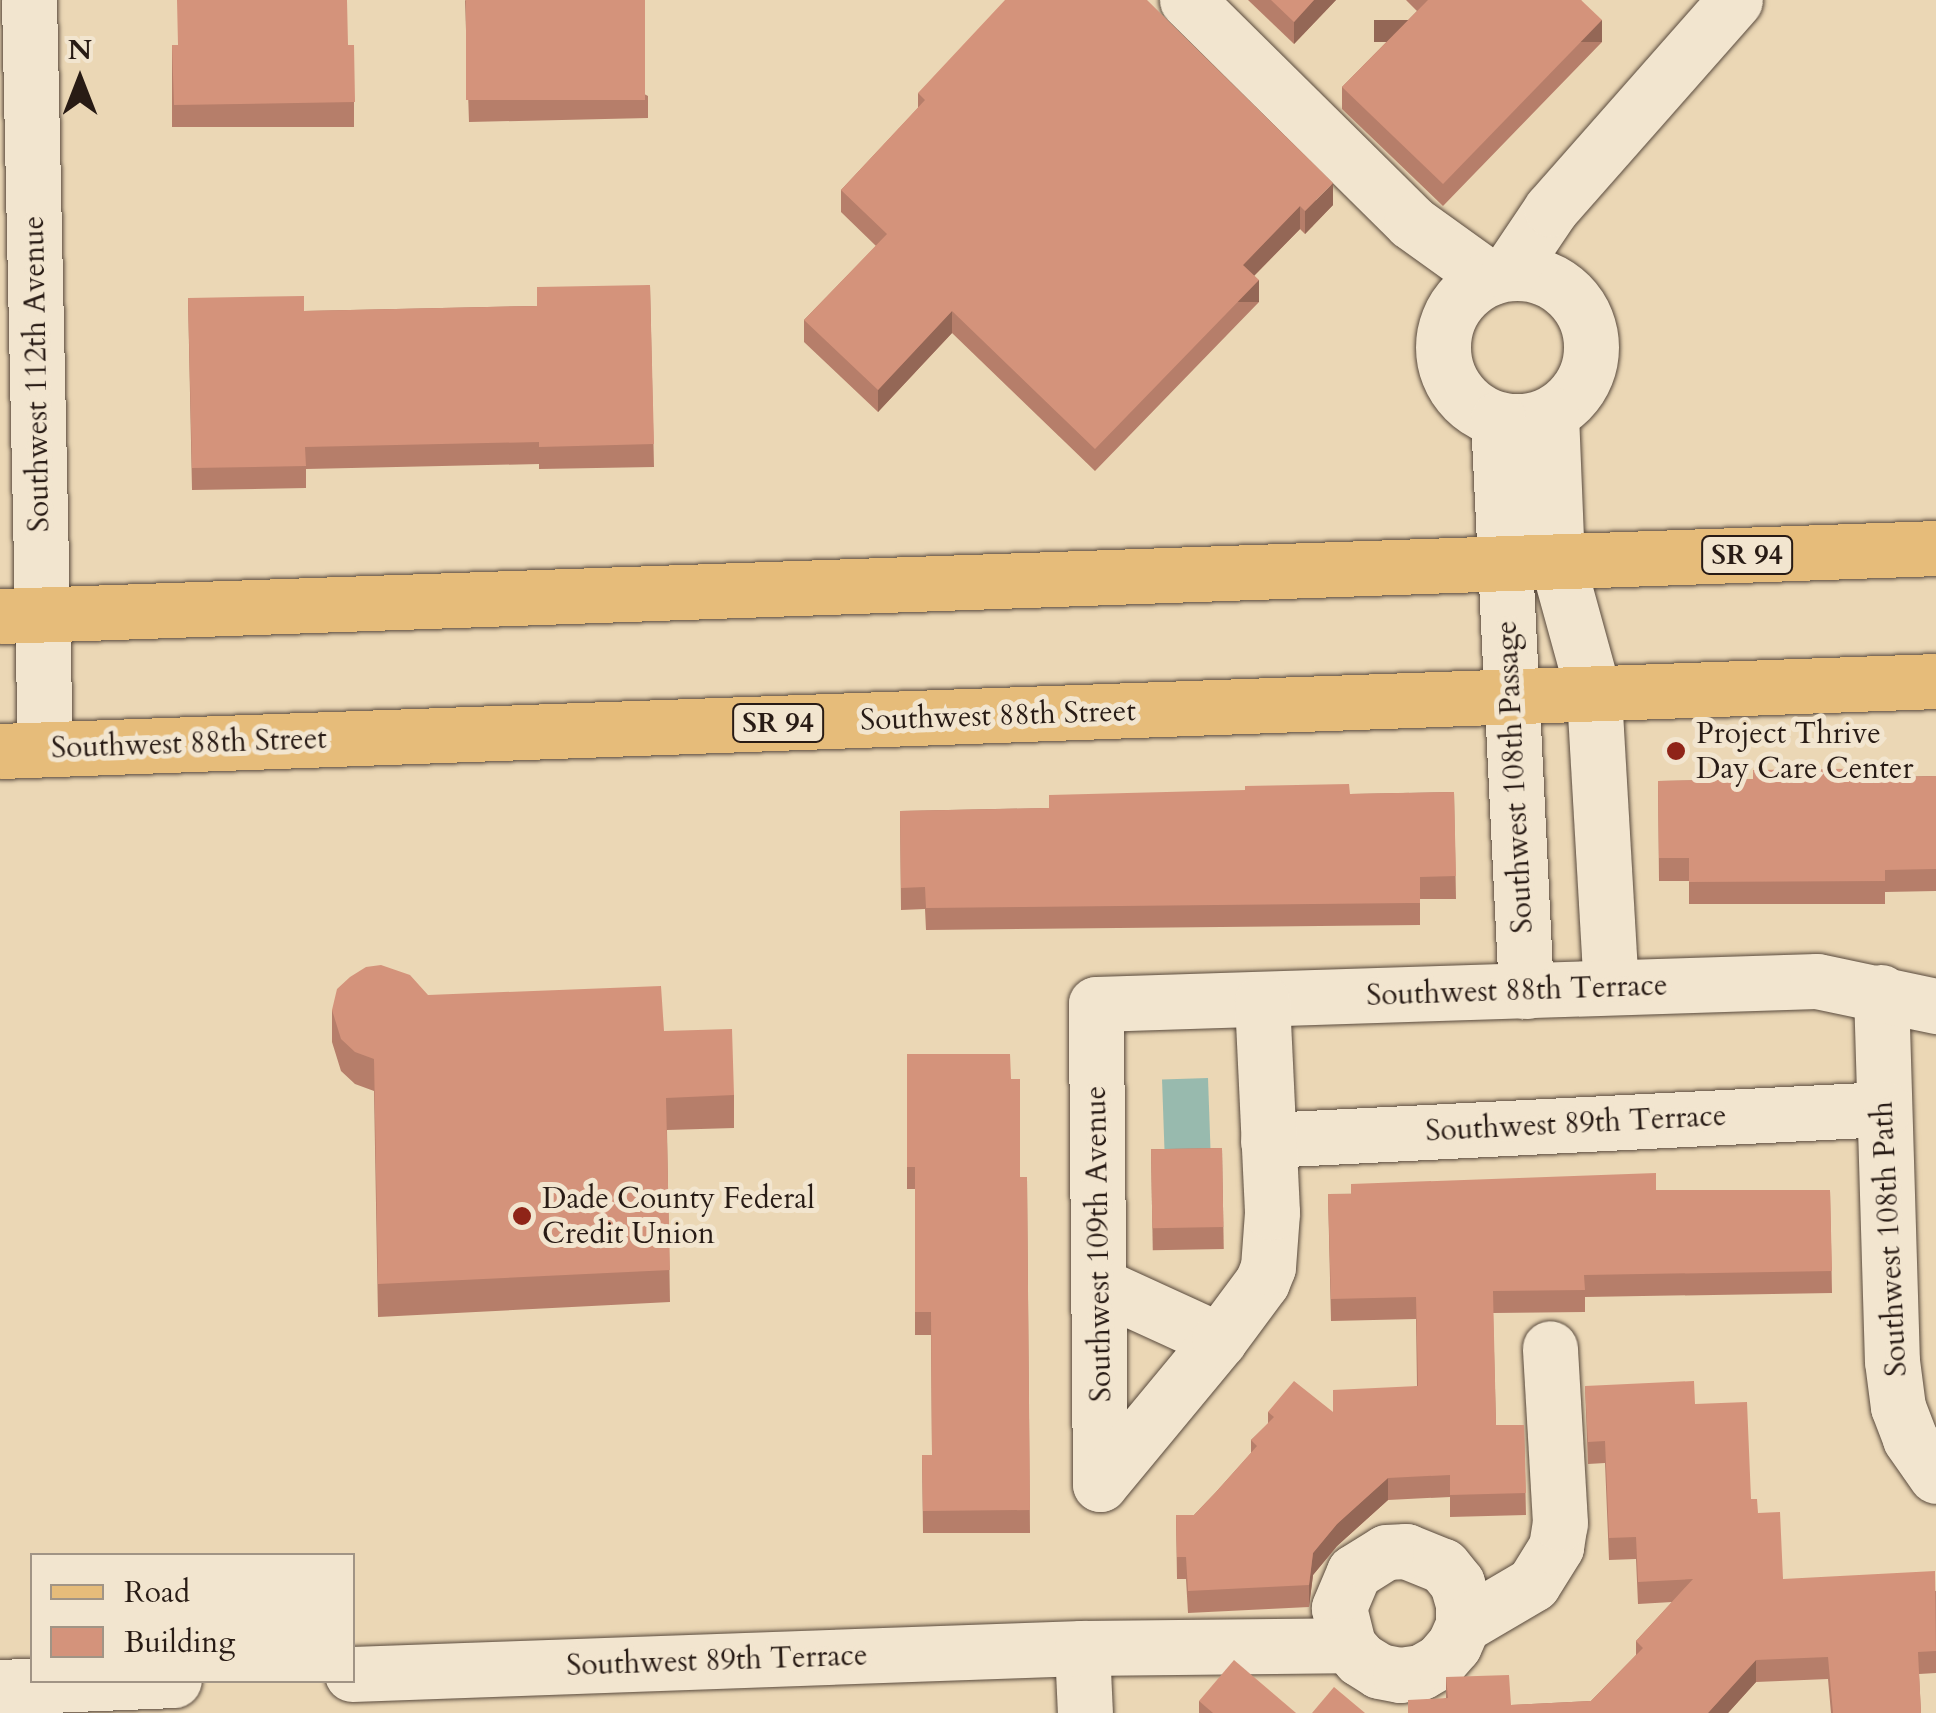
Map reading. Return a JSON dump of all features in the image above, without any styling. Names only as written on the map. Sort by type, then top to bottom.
[{"type":"main road","name":"SR 94","points":[[21,616],[1936,548]]},
{"type":"main road","name":"Southwest 88th Street","points":[[22,750],[1936,681]]},
{"type":"street","name":"Southwest 112th Avenue","points":[[22,750],[29,0]]},
{"type":"street","points":[[1187,0],[1411,222],[1499,275],[1553,282],[1572,296],[1592,336],[1584,382],[1569,400],[1524,416],[1477,410],[1459,395],[1442,352],[1444,328],[1454,307],[1499,275],[1551,209],[1735,0]]},
{"type":"street","points":[[1524,416],[1531,562],[1594,695],[1611,987]]},
{"type":"street","name":"Southwest 108th Passage","points":[[1526,991],[1512,698],[1531,562]]},
{"type":"street","points":[[1520,872],[1534,891],[1551,898],[1575,898],[1604,875]]},
{"type":"street","name":"Southwest 88th Terrace","points":[[1096,1004],[1817,981],[1936,1006]]},
{"type":"street","name":"Southwest 108th Path","points":[[1881,992],[1892,1361],[1898,1406],[1910,1438],[1936,1476]]},
{"type":"street","points":[[1101,1286],[1220,1340],[1262,1282],[1268,1267],[1272,1212],[1262,1001]]},
{"type":"street","name":"Southwest 109th Avenue","points":[[1096,1004],[1100,1484],[1220,1340]]},
{"type":"street","name":"Southwest 89th Terrace","points":[[1268,1140],[1884,1109]]},
{"type":"street","points":[[1462,1625],[1533,1584],[1556,1546],[1560,1523],[1550,1348]]},
{"type":"street","points":[[1406,1550],[1443,1566],[1457,1583],[1463,1604],[1462,1625],[1454,1646],[1421,1672],[1400,1675],[1379,1671],[1348,1645],[1340,1627],[1343,1589],[1354,1572],[1386,1552],[1406,1550]]},
{"type":"street","name":"Southwest 89th Terrace","points":[[355,1674],[1082,1648],[1348,1645]]},
{"type":"street","points":[[1082,1648],[1085,1713]]},
{"type":"street","points":[[0,1687],[99,1683]]},
{"type":"water","points":[[1208,1078],[1211,1156],[1165,1158],[1162,1080]]},
{"type":"building","points":[[177,0],[347,0],[348,45],[354,45],[355,102],[174,105],[172,45],[178,45]]},
{"type":"building","points":[[466,0],[645,0],[645,100],[466,100]]},
{"type":"building","points":[[1005,0],[1147,0],[1333,183],[1305,211],[1300,206],[1243,265],[1259,280],[1095,449],[952,311],[878,390],[804,320],[887,234],[841,190],[925,100],[918,93]]},
{"type":"building","points":[[1271,0],[1314,0],[1294,22]]},
{"type":"building","points":[[1428,0],[1581,0],[1602,20],[1443,184],[1342,87]]},
{"type":"building","points":[[650,285],[654,444],[305,447],[306,466],[192,468],[188,298],[304,296],[304,311],[537,306],[537,287]]},
{"type":"building","points":[[1908,768],[1909,777],[1936,776],[1936,869],[1885,870],[1885,881],[1689,882],[1689,858],[1659,858],[1658,781],[1753,779],[1753,770]]},
{"type":"building","points":[[1349,784],[1350,794],[1454,792],[1456,876],[1420,877],[1420,903],[926,908],[925,887],[901,888],[900,811],[1049,808],[1049,795]]},
{"type":"building","name":"Dade County Federal Credit Union","points":[[381,965],[410,975],[428,995],[661,986],[664,1031],[732,1029],[734,1095],[666,1098],[670,1270],[378,1284],[374,1059],[355,1052],[341,1039],[332,1010],[337,989],[350,977],[366,967]]},
{"type":"building","points":[[907,1054],[1010,1054],[1011,1079],[1020,1079],[1020,1177],[1027,1177],[1030,1510],[923,1511],[922,1455],[932,1455],[931,1312],[915,1312],[915,1167],[907,1167]]},
{"type":"building","points":[[1222,1148],[1223,1227],[1152,1228],[1151,1149]]},
{"type":"building","points":[[1656,1173],[1656,1190],[1830,1190],[1832,1271],[1584,1275],[1585,1290],[1493,1291],[1496,1425],[1524,1425],[1526,1493],[1450,1495],[1450,1475],[1388,1478],[1337,1524],[1313,1553],[1309,1585],[1188,1591],[1186,1557],[1177,1557],[1176,1515],[1194,1515],[1257,1446],[1251,1440],[1274,1417],[1268,1412],[1294,1381],[1333,1412],[1333,1390],[1418,1386],[1416,1297],[1331,1299],[1328,1194],[1351,1194],[1351,1184]]},
{"type":"building","points":[[1694,1381],[1695,1404],[1747,1402],[1751,1499],[1757,1499],[1758,1513],[1780,1512],[1783,1579],[1935,1571],[1936,1651],[1918,1652],[1921,1713],[1833,1713],[1828,1657],[1756,1660],[1708,1713],[1408,1713],[1408,1700],[1448,1698],[1446,1677],[1509,1675],[1511,1705],[1591,1701],[1643,1648],[1636,1641],[1693,1579],[1638,1582],[1636,1537],[1609,1538],[1605,1441],[1588,1442],[1585,1386]]},
{"type":"building","points":[[1234,1660],[1296,1713],[1213,1713],[1199,1701]]},
{"type":"building","points":[[1334,1687],[1365,1713],[1312,1713]]},
{"type":"place","name":"Project Thrive Day Care Center","points":[[1676,751]]},
{"type":"place","name":"Dade County Federal Credit Union","points":[[522,1216]]}]
